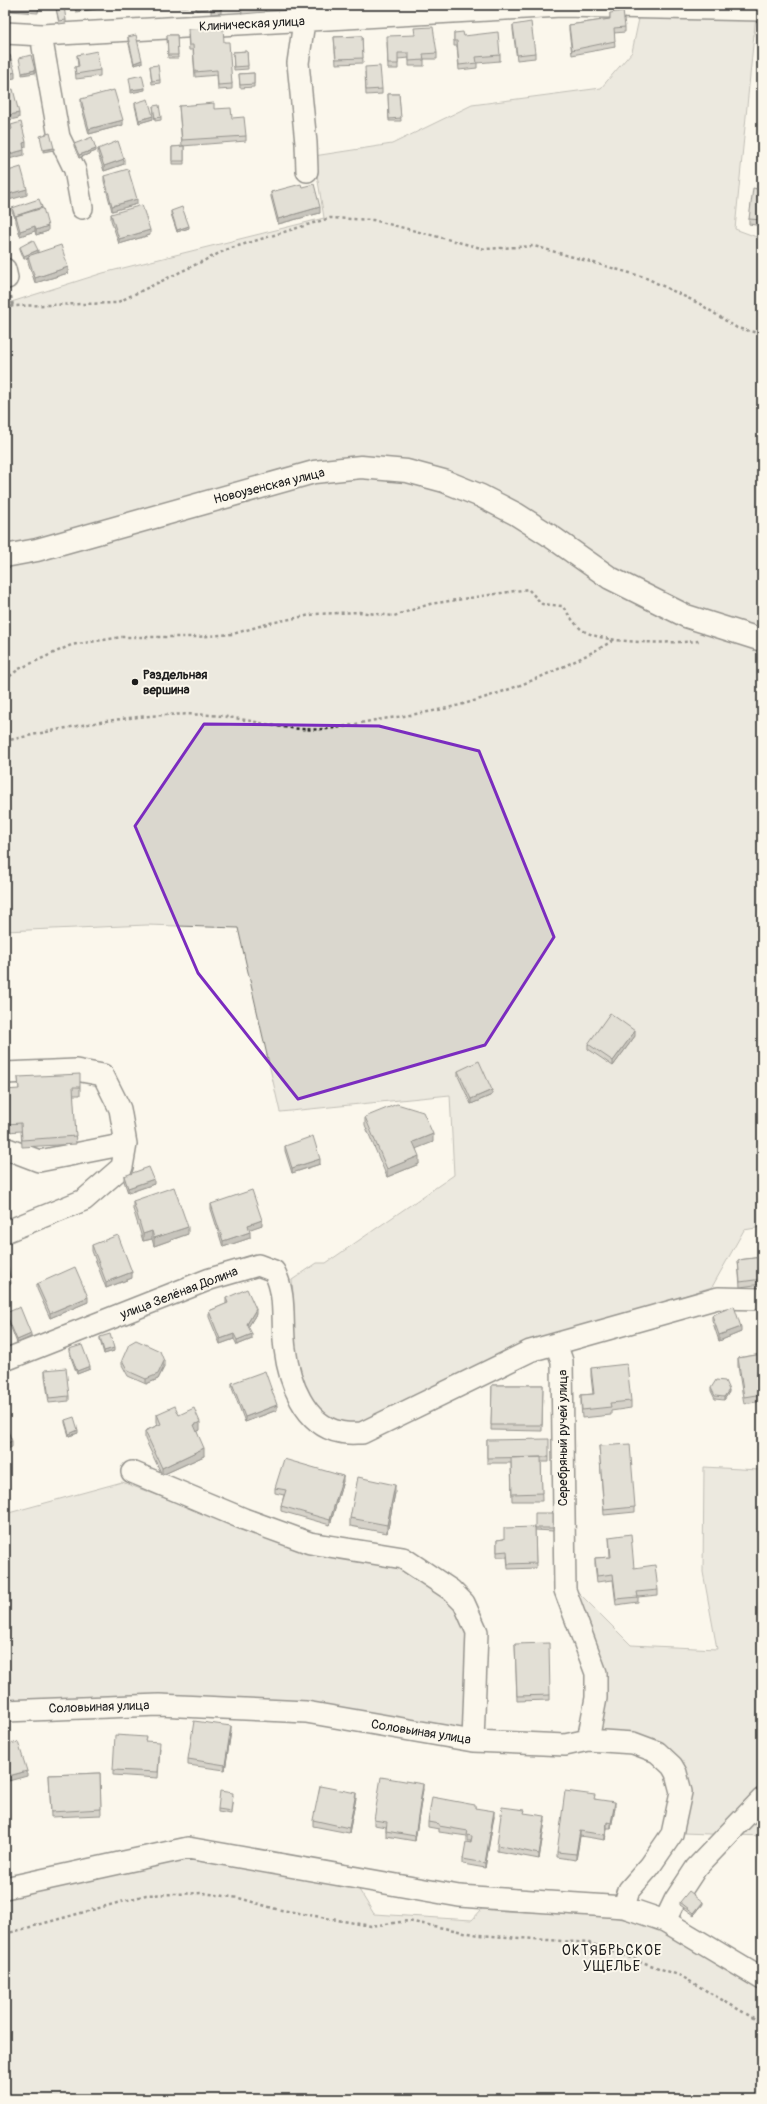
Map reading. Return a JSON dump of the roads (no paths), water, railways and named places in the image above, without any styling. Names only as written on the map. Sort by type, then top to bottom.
[{"type":"main road","name":"Новоузенская улица","points":[[5,556],[37,550],[314,472],[361,467],[407,471],[444,481],[481,496],[516,514],[549,535],[610,578],[686,616],[762,640]]},
{"type":"street","name":"Клиническая улица","points":[[5,33],[42,35],[304,22],[561,6],[762,10]]},
{"type":"street","points":[[304,22],[298,63],[306,143],[307,171]]},
{"type":"street","points":[[42,35],[42,47],[60,136],[75,170],[82,208]]},
{"type":"street","points":[[5,1072],[76,1070],[103,1075],[120,1109],[126,1144],[122,1168],[84,1200],[5,1232]]},
{"type":"street","points":[[5,1148],[39,1161],[126,1144]]},
{"type":"street","name":"улица Зелёная Долина","points":[[5,1360],[210,1279],[258,1266],[274,1271],[280,1283],[285,1349],[295,1390],[306,1410],[322,1425],[340,1432],[362,1434],[530,1351],[556,1344]]},
{"type":"street","points":[[556,1344],[718,1298],[762,1299]]},
{"type":"street","name":"Серебряный ручей улица","points":[[556,1344],[562,1361],[566,1590],[596,1673],[596,1698],[588,1740]]},
{"type":"street","points":[[132,1472],[244,1519],[310,1543],[403,1558],[451,1590],[464,1603],[477,1632],[473,1741]]},
{"type":"street","name":"Соловьиная улица","points":[[5,1711],[159,1705],[306,1712],[473,1741],[565,1745],[588,1740],[633,1743],[657,1752],[672,1766],[676,1773],[681,1792],[672,1834],[650,1866],[629,1890],[624,1907]]},
{"type":"street","points":[[665,1920],[675,1900],[696,1868],[762,1799]]},
{"type":"street","points":[[5,1888],[188,1848],[459,1896],[624,1907],[665,1920],[762,1979]]},
{"type":"place","name":"Раздельная вершина","points":[[135,682]]},
{"type":"district","name":"ОКТЯБРЬСКОЕ УЩЕЛЬЕ","points":[[612,1958]]}]
